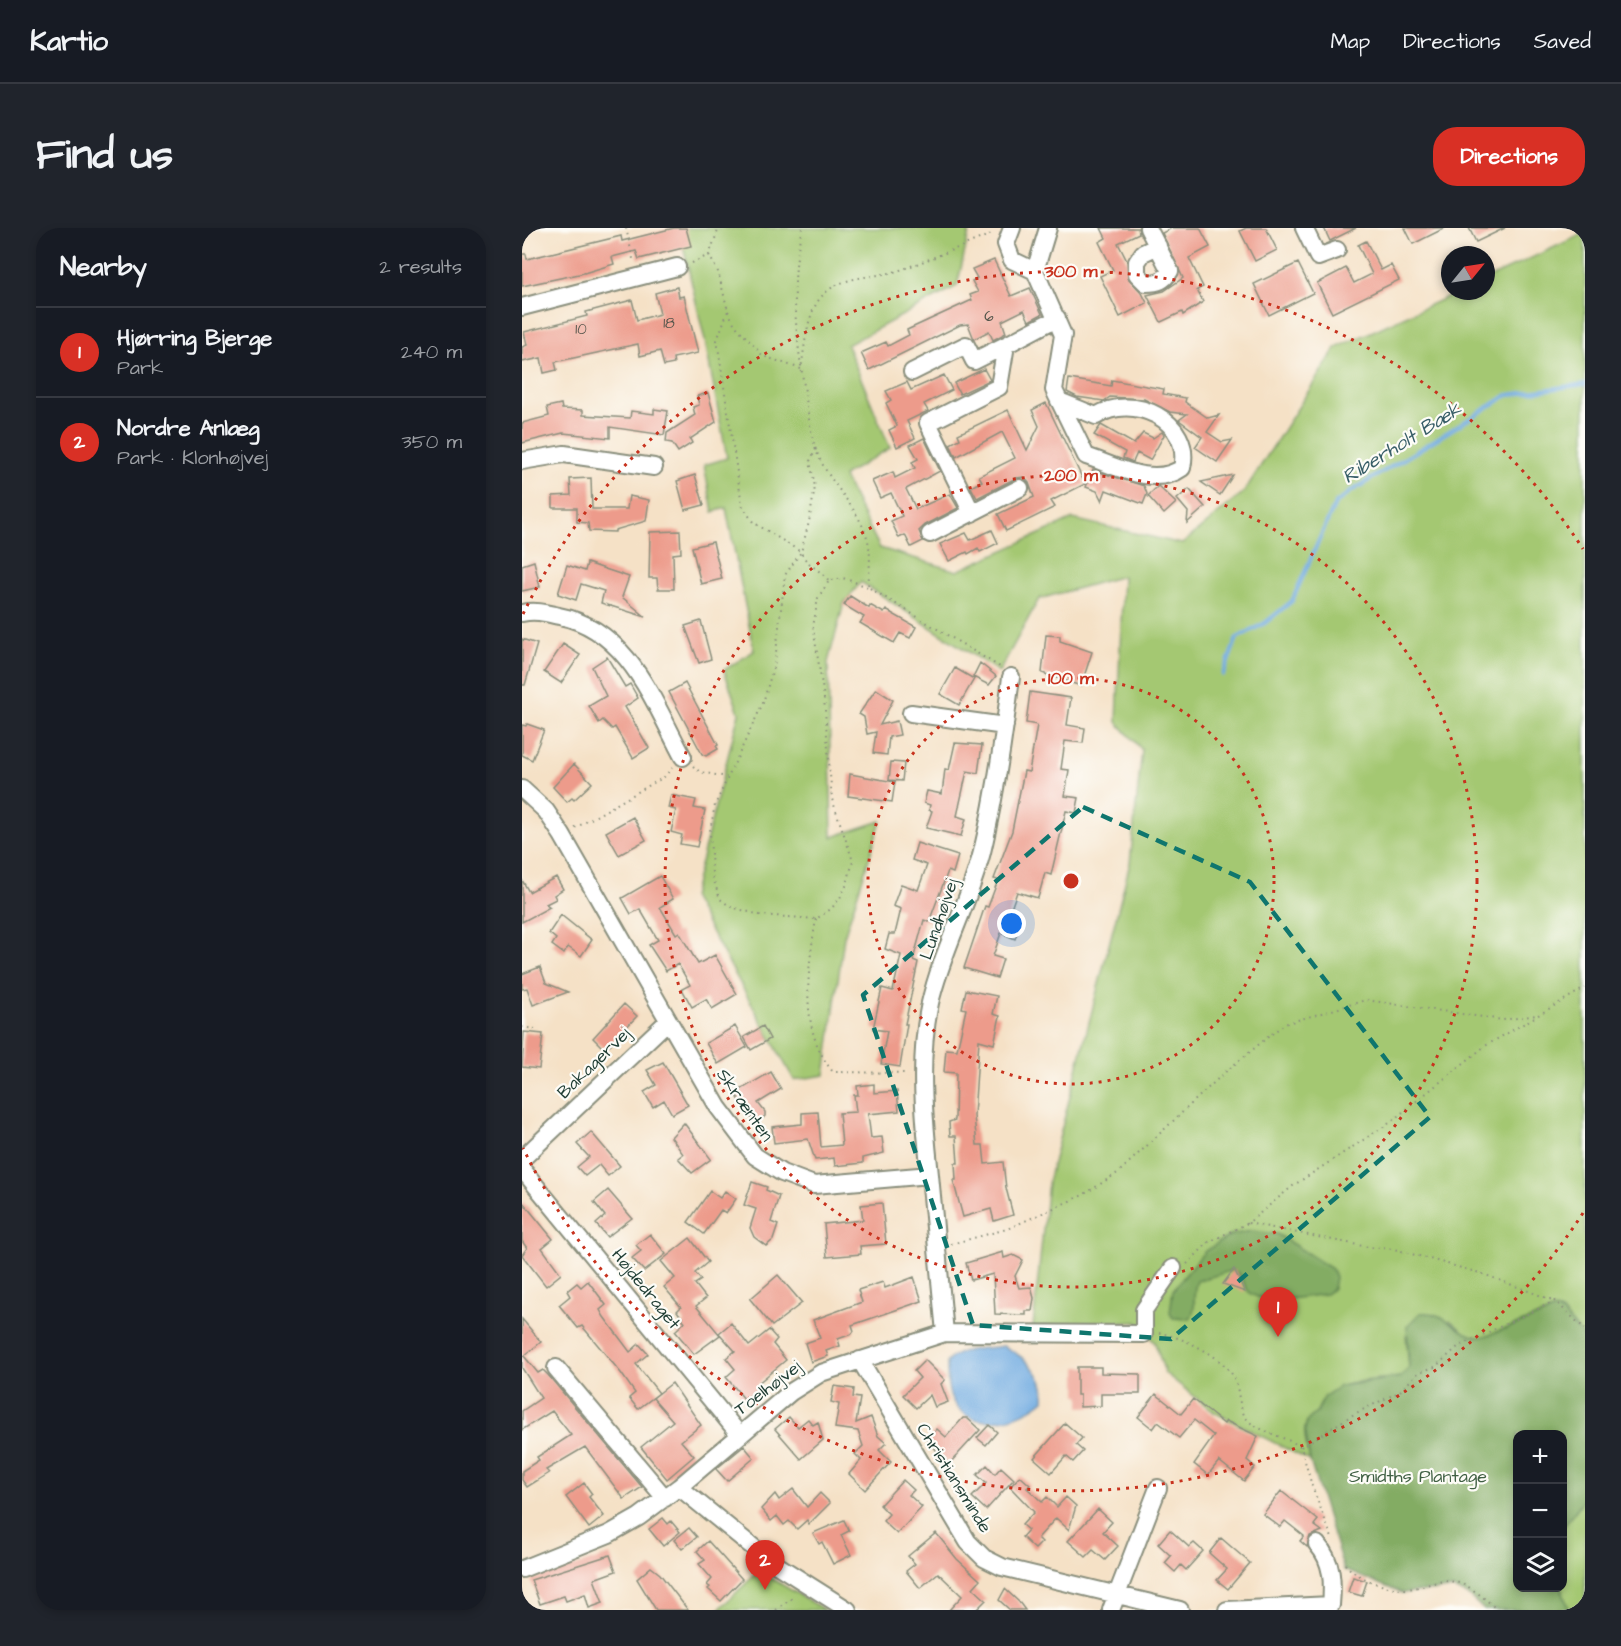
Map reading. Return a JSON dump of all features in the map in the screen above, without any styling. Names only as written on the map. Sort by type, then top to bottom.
[{"type":"street","points":[[1035,271],[1048,228]]},
{"type":"street","points":[[1148,228],[1158,246]]},
{"type":"street","points":[[1304,228],[1318,257],[1337,250]]},
{"type":"street","points":[[1004,230],[1012,260],[1035,271],[1063,334],[1054,390],[1059,401],[1086,456],[1131,472],[1158,477],[1171,476],[1182,468],[1185,454],[1178,435],[1167,420],[1116,406],[1096,416],[1059,401]]},
{"type":"street","points":[[522,307],[677,267]]},
{"type":"street","points":[[912,372],[966,345],[974,361],[1057,318]]},
{"type":"street","points":[[972,513],[928,423],[999,387],[1006,345]]},
{"type":"street","points":[[522,461],[564,454],[654,467]]},
{"type":"street","points":[[930,534],[1020,488]]},
{"type":"street","points":[[522,613],[533,610],[572,618],[594,628],[613,641],[640,678],[683,757]]},
{"type":"street","name":"Lundhøjvej","points":[[930,1175],[924,1120],[923,1073],[930,1002],[981,854],[1005,726],[1011,677]]},
{"type":"street","points":[[910,713],[1005,726]]},
{"type":"street","name":"Skrænten","points":[[522,789],[546,811],[562,835],[718,1107],[755,1156],[782,1173],[814,1185],[930,1175]]},
{"type":"street","name":"Bakagervej","points":[[522,1159],[668,1021]]},
{"type":"street","name":"Højdedraget","points":[[522,1169],[739,1434]]},
{"type":"street","points":[[930,1175],[945,1333]]},
{"type":"street","points":[[1144,1334],[1144,1310],[1173,1268]]},
{"type":"street","name":"Toelhøjvej","points":[[522,1569],[609,1534],[665,1498],[791,1392],[821,1372],[945,1333],[1144,1334]]},
{"type":"street","name":"Christiansminde","points":[[860,1360],[968,1542],[984,1558],[1114,1603],[1180,1610]]},
{"type":"street","points":[[556,1368],[665,1498]]},
{"type":"street","points":[[679,1487],[752,1547],[848,1610]]},
{"type":"street","points":[[1114,1603],[1158,1488]]},
{"type":"street","points":[[1227,1610],[1331,1605],[1331,1573],[1327,1558],[1317,1544]]},
{"type":"path","points":[[626,228],[638,278]]},
{"type":"path","points":[[719,228],[709,255],[718,272],[728,311],[735,325],[763,356],[801,369]]},
{"type":"path","points":[[802,228],[795,282],[794,330],[801,369],[816,449],[864,531],[868,546],[868,587]]},
{"type":"path","points":[[801,369],[816,304],[824,294],[849,280],[897,271],[1004,230]]},
{"type":"path","points":[[677,267],[709,255]]},
{"type":"path","points":[[728,311],[717,340],[742,505],[753,522],[801,552],[803,559],[821,570],[829,581]]},
{"type":"path","points":[[816,449],[810,460],[815,487],[811,511],[801,552],[785,575],[775,661],[763,704],[715,805],[710,831],[712,875],[720,899],[731,907],[760,915],[816,919],[831,909],[847,884],[853,861],[832,799],[825,698],[813,627],[818,598],[829,581],[843,578],[868,587],[1011,677]]},
{"type":"path","points":[[562,835],[664,777],[683,757],[700,772],[727,777]]},
{"type":"path","points":[[816,919],[808,969],[811,1024],[821,1058],[833,1072],[923,1073]]},
{"type":"path","points":[[1173,1268],[1185,1268],[1209,1242],[1248,1223],[1294,1185],[1388,1124],[1485,1046],[1585,988]]},
{"type":"path","points":[[938,1246],[1008,1229],[1083,1195],[1119,1172],[1224,1072],[1284,1024],[1366,1000],[1503,1020],[1537,1015]]},
{"type":"path","points":[[522,1028],[535,1029]]},
{"type":"path","points":[[1248,1223],[1368,1247],[1394,1249],[1483,1274],[1555,1301],[1585,1329]]},
{"type":"path","points":[[1301,1447],[1354,1414],[1399,1392],[1419,1372],[1435,1367],[1459,1346],[1555,1301]]},
{"type":"path","points":[[1144,1334],[1155,1332],[1179,1336],[1220,1361],[1236,1381],[1244,1414],[1250,1422],[1301,1447],[1312,1486],[1335,1543]]},
{"type":"path","points":[[1344,1563],[1351,1571],[1380,1584],[1404,1589],[1454,1582],[1464,1585],[1497,1610]]},
{"type":"path","points":[[776,1610],[809,1586]]},
{"type":"path","points":[[1582,1610],[1585,1606]]},
{"type":"highlighted area","points":[[1083,807],[1250,882],[1430,1117],[1171,1339],[973,1325],[863,995]]},
{"type":"green space","points":[[679,228],[970,228],[957,286],[847,345],[890,448],[843,476],[880,548],[957,571],[1073,519],[1182,544],[1244,492],[1336,348],[1441,300],[1495,300],[1495,275],[1585,233],[1585,1339],[1563,1313],[1555,1310],[1482,1338],[1466,1334],[1450,1320],[1406,1335],[1409,1368],[1401,1377],[1342,1386],[1332,1391],[1324,1399],[1305,1428],[1310,1461],[1214,1412],[1165,1373],[1155,1343],[1137,1322],[1033,1327],[1048,1182],[1130,863],[1142,750],[1117,722],[1123,576],[1039,599],[999,672],[861,582],[844,603],[828,662],[832,837],[881,821],[844,937],[825,1075],[794,1080],[692,897],[739,713],[724,670],[754,651],[726,508],[713,512],[704,465],[727,458],[705,341]]},
{"type":"green space","points":[[1251,1231],[1277,1234],[1332,1269],[1335,1277],[1333,1289],[1326,1294],[1285,1299],[1264,1298],[1249,1292],[1239,1274],[1233,1270],[1197,1281],[1194,1290],[1194,1310],[1190,1319],[1173,1318],[1170,1313],[1173,1290],[1205,1251],[1231,1235]]},
{"type":"green space","name":"Smidths Plantage","points":[[1555,1310],[1563,1313],[1585,1339],[1585,1498],[1567,1522],[1567,1430],[1513,1430],[1513,1592],[1562,1592],[1569,1610],[1484,1610],[1469,1596],[1453,1589],[1402,1593],[1344,1570],[1310,1461],[1305,1429],[1307,1421],[1317,1412],[1325,1396],[1340,1386],[1401,1377],[1409,1368],[1407,1326],[1420,1313],[1438,1315],[1464,1332],[1479,1337]]},
{"type":"green space","points":[[1585,1498],[1585,1610],[1569,1610],[1562,1592],[1567,1592],[1567,1522]]},
{"type":"green space","points":[[759,1571],[825,1610],[718,1610]]},
{"type":"water","points":[[1004,1346],[1033,1368],[1042,1383],[1044,1400],[1021,1414],[994,1421],[968,1416],[958,1408],[950,1395],[947,1362],[952,1357],[966,1351]]},
{"type":"building","points":[[674,228],[686,228],[691,246],[639,259],[636,251],[612,257],[614,264],[522,286],[522,254],[526,254],[527,259],[621,236],[622,241]]},
{"type":"building","points":[[1101,228],[1138,228],[1139,233],[1118,243],[1127,261],[1128,278],[1142,293],[1147,303],[1120,317],[1100,276],[1113,270],[1099,242],[1106,238]]},
{"type":"building","points":[[1172,228],[1200,228],[1210,247],[1189,258],[1203,287],[1197,290],[1203,302],[1183,315],[1182,312],[1161,322],[1147,295],[1164,291],[1183,278],[1162,233]]},
{"type":"building","points":[[1246,228],[1266,228],[1277,250],[1255,261],[1240,231]]},
{"type":"building","points":[[1324,228],[1356,228],[1330,241]]},
{"type":"building","points":[[1405,228],[1445,228],[1413,244]]},
{"type":"building","points":[[1469,228],[1505,228],[1476,242]]},
{"type":"building","points":[[1366,241],[1381,270],[1391,265],[1399,280],[1332,313],[1317,283],[1346,268],[1354,283],[1372,274],[1358,245]]},
{"type":"building","points":[[994,260],[1011,296],[1030,288],[1042,314],[1029,321],[1024,310],[1002,321],[1006,333],[993,340],[989,331],[974,339],[968,324],[960,325],[869,370],[861,353],[886,342],[888,346],[909,335],[907,330],[972,300],[970,295],[978,292],[972,281],[977,278],[972,269]]},
{"type":"building","points":[[1298,263],[1313,293],[1269,315],[1254,284]]},
{"type":"building","points":[[677,287],[679,297],[684,296],[698,353],[673,358],[674,364],[664,366],[660,351],[640,356],[638,344],[555,362],[557,370],[544,373],[541,358],[522,362],[522,347],[527,345],[524,332],[587,316],[586,312],[632,300],[637,320],[660,314],[655,293]]},
{"type":"building","points":[[984,369],[990,380],[960,394],[954,383]]},
{"type":"building","points":[[944,375],[952,390],[924,404],[928,411],[907,421],[915,438],[897,447],[889,430],[897,426],[886,403],[891,400],[886,391],[907,382],[911,390]]},
{"type":"building","points":[[1069,379],[1111,386],[1112,380],[1164,389],[1163,394],[1186,398],[1185,402],[1208,418],[1219,415],[1207,432],[1222,442],[1232,440],[1217,462],[1195,447],[1202,437],[1179,420],[1187,414],[1170,412],[1144,399],[1110,397],[1104,401],[1077,397],[1067,392]]},
{"type":"building","points":[[708,393],[716,422],[690,439],[692,443],[678,452],[672,443],[666,442],[667,433],[695,415],[693,407],[699,405],[697,396]]},
{"type":"building","points":[[1046,403],[1085,484],[1051,501],[1055,507],[1006,531],[998,514],[1034,497],[1029,483],[1024,477],[1016,478],[977,498],[971,487],[982,481],[979,476],[1015,458],[1002,432],[956,457],[950,444],[960,439],[958,434],[1008,410],[1027,450],[1039,426],[1032,410]]},
{"type":"building","points":[[561,404],[562,409],[583,410],[583,415],[630,418],[631,411],[654,414],[654,409],[668,411],[664,435],[610,427],[610,438],[563,433],[522,443],[522,423],[549,416],[547,407]]},
{"type":"building","points":[[1101,425],[1134,444],[1143,433],[1153,438],[1162,432],[1164,435],[1150,460],[1137,453],[1133,462],[1123,458],[1125,452],[1094,435]]},
{"type":"building","points":[[924,438],[940,471],[906,489],[916,509],[950,494],[958,508],[925,525],[919,531],[923,541],[911,547],[905,535],[899,538],[891,521],[902,516],[891,493],[880,498],[872,481],[893,472],[895,478],[915,468],[912,462],[918,459],[910,445]]},
{"type":"building","points":[[1093,470],[1144,486],[1147,494],[1143,504],[1106,490],[1102,501],[1097,491],[1086,487]]},
{"type":"building","points":[[695,475],[704,505],[685,510],[677,481]]},
{"type":"building","points":[[1233,475],[1220,495],[1201,482]]},
{"type":"building","points":[[591,478],[592,509],[627,509],[629,496],[649,500],[646,521],[615,530],[615,532],[589,531],[588,523],[577,522],[577,508],[553,508],[553,496],[571,495],[570,479]]},
{"type":"building","points":[[1158,486],[1176,503],[1164,514],[1148,496]]},
{"type":"building","points":[[1189,489],[1205,507],[1187,523],[1188,512],[1177,499]]},
{"type":"building","points":[[992,530],[998,543],[980,552],[978,548],[968,554],[967,552],[949,561],[940,544],[966,533],[970,540]]},
{"type":"building","points":[[680,531],[681,553],[673,554],[674,589],[658,589],[657,578],[649,578],[650,532]]},
{"type":"building","points":[[713,542],[722,579],[701,584],[692,547]]},
{"type":"building","points":[[534,561],[540,587],[522,591],[522,565]]},
{"type":"building","points":[[587,563],[629,577],[622,597],[646,617],[601,603],[604,591],[581,584],[576,600],[558,594],[567,565],[585,571]]},
{"type":"building","points":[[850,596],[869,608],[870,605],[884,613],[886,610],[916,627],[910,638],[900,633],[894,643],[860,623],[864,617],[844,605]]},
{"type":"building","points":[[701,621],[711,659],[699,663],[685,626]]},
{"type":"building","points":[[1046,635],[1060,636],[1060,641],[1092,652],[1081,686],[1042,673]]},
{"type":"building","points":[[522,639],[537,644],[525,685],[522,685]]},
{"type":"building","points":[[563,644],[580,655],[561,683],[544,672]]},
{"type":"building","points":[[607,657],[625,687],[630,684],[638,698],[625,707],[649,748],[633,758],[615,727],[612,729],[603,720],[599,723],[589,706],[606,696],[592,667]]},
{"type":"building","points":[[980,663],[996,676],[989,685],[973,677]]},
{"type":"building","points":[[955,668],[974,679],[959,705],[940,694]]},
{"type":"building","points":[[685,683],[718,745],[716,746],[718,749],[706,756],[702,754],[669,692]]},
{"type":"building","points":[[876,689],[893,700],[880,725],[897,721],[900,735],[889,737],[887,755],[873,753],[876,732],[867,734],[864,717],[859,714]]},
{"type":"building","points":[[1030,692],[1071,698],[1067,725],[1085,728],[1083,743],[1065,741],[1061,769],[1069,770],[1065,796],[1079,798],[1076,813],[1066,811],[1051,875],[1045,873],[1038,898],[1017,892],[1008,917],[1021,922],[1015,939],[1001,933],[993,956],[1003,959],[997,978],[964,968],[985,906],[988,907],[998,880],[994,879],[1012,831],[1024,771],[1029,772],[1037,725],[1026,723]]},
{"type":"building","points":[[527,724],[544,730],[532,760],[522,755],[522,725]]},
{"type":"building","points":[[955,743],[982,745],[978,773],[967,771],[957,816],[966,819],[961,836],[926,828],[932,811],[929,810],[930,805],[924,803],[927,791],[942,794],[945,769],[949,770]]},
{"type":"building","points":[[891,762],[904,763],[902,781],[889,780]]},
{"type":"building","points":[[574,764],[592,783],[574,800],[572,798],[567,802],[553,787]]},
{"type":"building","points":[[850,774],[895,782],[892,802],[848,796]]},
{"type":"building","points":[[671,795],[696,800],[694,808],[705,810],[697,847],[680,844],[682,835],[671,832],[676,810],[668,808]]},
{"type":"building","points":[[633,817],[646,840],[619,855],[606,832]]},
{"type":"building","points":[[917,843],[958,856],[953,873],[948,871],[929,922],[924,920],[913,960],[918,962],[905,1024],[907,1024],[900,1067],[881,1064],[887,1031],[873,1029],[882,988],[893,991],[901,955],[885,949],[889,934],[895,934],[901,909],[893,906],[901,884],[918,890],[927,865],[912,860]]},
{"type":"building","points":[[660,876],[673,899],[660,907],[676,934],[679,932],[698,964],[715,955],[737,994],[712,1009],[706,999],[692,1007],[682,989],[690,985],[678,964],[666,971],[649,945],[658,940],[640,909],[631,914],[622,898]]},
{"type":"building","points":[[556,877],[563,889],[554,895],[556,899],[546,904],[550,907],[522,922],[522,880],[529,892]]},
{"type":"building","points":[[561,915],[592,940],[581,956],[568,947],[564,954],[552,945],[556,939],[549,933]]},
{"type":"building","points":[[540,967],[546,983],[568,992],[533,1005],[527,988],[522,989],[522,974]]},
{"type":"building","points":[[966,990],[997,996],[993,1014],[1000,1016],[994,1044],[979,1040],[974,1116],[977,1145],[983,1145],[985,1164],[1003,1162],[1006,1188],[1013,1215],[994,1221],[991,1209],[963,1217],[953,1180],[956,1180],[955,1163],[958,1163],[956,1136],[950,1136],[949,1122],[955,1120],[956,1073],[944,1072],[946,1049],[957,1050],[966,1009],[962,1008]]},
{"type":"building","points":[[624,1004],[637,1016],[605,1050],[593,1038]]},
{"type":"building","points":[[735,1026],[747,1047],[718,1064],[706,1043]]},
{"type":"building","points":[[763,1026],[770,1039],[751,1050],[744,1037]]},
{"type":"building","points":[[524,1032],[543,1034],[539,1069],[522,1067]]},
{"type":"building","points":[[663,1062],[688,1105],[672,1114],[664,1100],[653,1107],[644,1092],[656,1085],[647,1070]]},
{"type":"building","points":[[771,1072],[781,1089],[758,1103],[765,1112],[765,1116],[756,1125],[735,1093]]},
{"type":"building","points":[[874,1084],[874,1093],[897,1091],[899,1111],[868,1114],[871,1138],[882,1137],[884,1153],[863,1158],[863,1163],[835,1166],[834,1158],[815,1160],[808,1139],[774,1143],[772,1127],[802,1124],[802,1113],[818,1112],[821,1147],[842,1145],[839,1113],[856,1112],[854,1095],[858,1095],[857,1086]]},
{"type":"building","points":[[684,1123],[711,1159],[692,1173],[678,1158],[683,1154],[671,1137]]},
{"type":"building","points":[[591,1132],[620,1166],[608,1176],[599,1165],[585,1176],[577,1167],[589,1157],[577,1144]]},
{"type":"building","points":[[752,1182],[767,1187],[766,1190],[779,1196],[771,1222],[778,1225],[773,1240],[766,1246],[754,1237],[750,1228],[756,1209],[744,1205]]},
{"type":"building","points":[[608,1190],[632,1218],[607,1237],[596,1224],[605,1216],[594,1202]]},
{"type":"building","points":[[710,1191],[720,1198],[725,1191],[736,1199],[726,1213],[721,1210],[704,1234],[688,1222]]},
{"type":"building","points":[[522,1201],[553,1239],[542,1248],[561,1274],[546,1286],[522,1255],[527,1248],[522,1241]]},
{"type":"building","points":[[882,1203],[886,1244],[860,1246],[861,1254],[827,1257],[824,1224],[863,1220],[861,1205]]},
{"type":"building","points":[[650,1234],[666,1254],[644,1271],[632,1258],[641,1251],[636,1245]]},
{"type":"building","points":[[690,1238],[708,1262],[695,1273],[701,1280],[695,1284],[706,1298],[696,1306],[720,1335],[694,1354],[675,1331],[685,1322],[677,1311],[681,1307],[664,1287],[675,1278],[661,1261]]},
{"type":"building","points":[[1003,1252],[1004,1258],[1013,1255],[1023,1260],[1015,1276],[1019,1288],[1031,1287],[1034,1298],[1032,1311],[1026,1311],[1026,1315],[995,1314],[993,1274],[971,1280],[966,1263]]},
{"type":"building","points":[[1234,1269],[1245,1292],[1223,1284]]},
{"type":"building","points":[[778,1275],[802,1303],[772,1326],[750,1299]]},
{"type":"building","points":[[914,1277],[922,1301],[852,1325],[854,1331],[852,1334],[838,1339],[840,1346],[826,1351],[828,1356],[811,1362],[805,1343],[820,1338],[813,1320],[862,1302],[858,1290],[883,1282],[885,1288]]},
{"type":"building","points":[[588,1281],[606,1305],[600,1310],[604,1317],[630,1352],[639,1344],[648,1354],[636,1364],[659,1393],[638,1409],[629,1398],[635,1393],[621,1373],[582,1326],[578,1328],[559,1305],[570,1296],[567,1291],[577,1283],[581,1287]]},
{"type":"building","points":[[522,1319],[541,1342],[524,1356],[538,1373],[543,1370],[548,1375],[642,1487],[624,1499],[585,1447],[546,1470],[549,1473],[527,1487],[522,1480],[522,1471],[539,1460],[537,1457],[571,1435],[552,1411],[522,1430],[522,1411],[541,1398],[522,1368]]},
{"type":"building","points":[[731,1323],[749,1346],[769,1330],[777,1339],[773,1344],[786,1360],[757,1384],[760,1387],[745,1400],[726,1377],[735,1369],[726,1358],[735,1351],[719,1333]]},
{"type":"building","points":[[925,1360],[945,1380],[941,1384],[948,1402],[935,1407],[930,1395],[916,1408],[903,1395],[920,1378],[914,1371]]},
{"type":"building","points":[[1077,1367],[1101,1367],[1101,1373],[1140,1374],[1140,1394],[1101,1394],[1101,1406],[1080,1407],[1080,1395],[1077,1395]]},
{"type":"building","points":[[672,1383],[701,1425],[681,1441],[694,1456],[667,1479],[641,1447],[673,1421],[653,1398]]},
{"type":"building","points":[[834,1386],[854,1389],[853,1397],[860,1398],[856,1423],[871,1417],[878,1436],[886,1443],[879,1450],[891,1462],[865,1490],[849,1474],[861,1460],[855,1454],[863,1446],[858,1431],[835,1428],[839,1404],[831,1402]]},
{"type":"building","points":[[1156,1394],[1181,1414],[1193,1399],[1224,1424],[1226,1421],[1258,1436],[1247,1460],[1255,1467],[1244,1481],[1219,1461],[1208,1475],[1194,1464],[1214,1436],[1194,1420],[1179,1438],[1158,1422],[1153,1429],[1138,1417]]},
{"type":"building","points":[[789,1417],[798,1427],[808,1419],[813,1425],[818,1422],[823,1440],[801,1459],[775,1429]]},
{"type":"building","points":[[963,1418],[967,1418],[980,1430],[949,1464],[927,1440],[937,1429],[946,1437]]},
{"type":"building","points":[[1065,1423],[1082,1438],[1076,1445],[1083,1451],[1073,1462],[1066,1456],[1051,1473],[1034,1458]]},
{"type":"building","points":[[989,1425],[997,1432],[986,1445],[977,1438]]},
{"type":"building","points":[[744,1446],[754,1458],[727,1481],[716,1469]]},
{"type":"building","points":[[987,1465],[995,1474],[1001,1467],[1014,1479],[986,1510],[972,1497],[986,1483],[977,1475]]},
{"type":"building","points":[[1020,1476],[1030,1485],[1027,1488],[1042,1502],[1047,1497],[1057,1507],[1066,1497],[1076,1506],[1069,1530],[1056,1518],[1038,1538],[1042,1542],[1035,1549],[1022,1537],[1028,1530],[1022,1525],[1034,1512],[1010,1487]]},
{"type":"building","points":[[903,1480],[914,1490],[909,1495],[922,1507],[897,1534],[883,1521],[889,1514],[880,1505]]},
{"type":"building","points":[[584,1483],[592,1494],[589,1497],[604,1516],[589,1528],[566,1497]]},
{"type":"building","points":[[793,1489],[807,1507],[820,1493],[830,1503],[809,1524],[807,1520],[797,1529],[789,1521],[784,1525],[777,1516],[771,1521],[761,1509],[775,1494],[779,1500]]},
{"type":"building","points":[[1281,1491],[1318,1520],[1314,1525],[1322,1531],[1310,1536],[1307,1547],[1300,1541],[1304,1536],[1285,1521],[1280,1527],[1263,1514]]},
{"type":"building","points":[[1098,1509],[1112,1522],[1103,1532],[1118,1546],[1105,1560],[1093,1550],[1086,1557],[1068,1541]]},
{"type":"building","points":[[663,1518],[668,1524],[671,1521],[680,1532],[663,1546],[649,1529]]},
{"type":"building","points":[[844,1520],[849,1531],[841,1535],[851,1555],[833,1564],[822,1542],[819,1544],[813,1533]]},
{"type":"building","points":[[689,1528],[697,1537],[682,1549],[674,1540]]},
{"type":"building","points":[[1170,1530],[1189,1547],[1194,1543],[1203,1551],[1186,1570],[1181,1565],[1175,1572],[1165,1563],[1171,1556],[1158,1544]]},
{"type":"building","points":[[936,1533],[957,1559],[980,1580],[973,1588],[986,1600],[976,1610],[949,1610],[962,1596],[938,1573],[920,1588],[906,1571],[915,1564],[908,1556]]},
{"type":"building","points":[[1221,1538],[1250,1563],[1228,1589],[1217,1580],[1227,1569],[1209,1553]]},
{"type":"building","points":[[708,1541],[742,1579],[721,1601],[708,1589],[710,1587],[707,1585],[712,1579],[699,1564],[705,1560],[697,1551]]},
{"type":"building","points":[[610,1555],[616,1571],[594,1579],[603,1603],[589,1608],[585,1594],[566,1601],[564,1596],[540,1604],[531,1580]]},
{"type":"building","points":[[651,1567],[660,1574],[688,1610],[656,1610],[637,1579]]},
{"type":"building","points":[[1353,1577],[1367,1581],[1362,1596],[1348,1592]]},
{"type":"building","points":[[1005,1589],[1025,1610],[1010,1610],[999,1600]]},
{"type":"waterway","name":"Riberholt Bæk","points":[[1223,675],[1237,638],[1265,623],[1292,601],[1335,504],[1350,492],[1508,395],[1585,384]]},
{"type":"place","name":"Hjørring Bjerge","points":[[1278,1337]]},
{"type":"place","name":"Nordre Anlæg","points":[[765,1590]]}]
